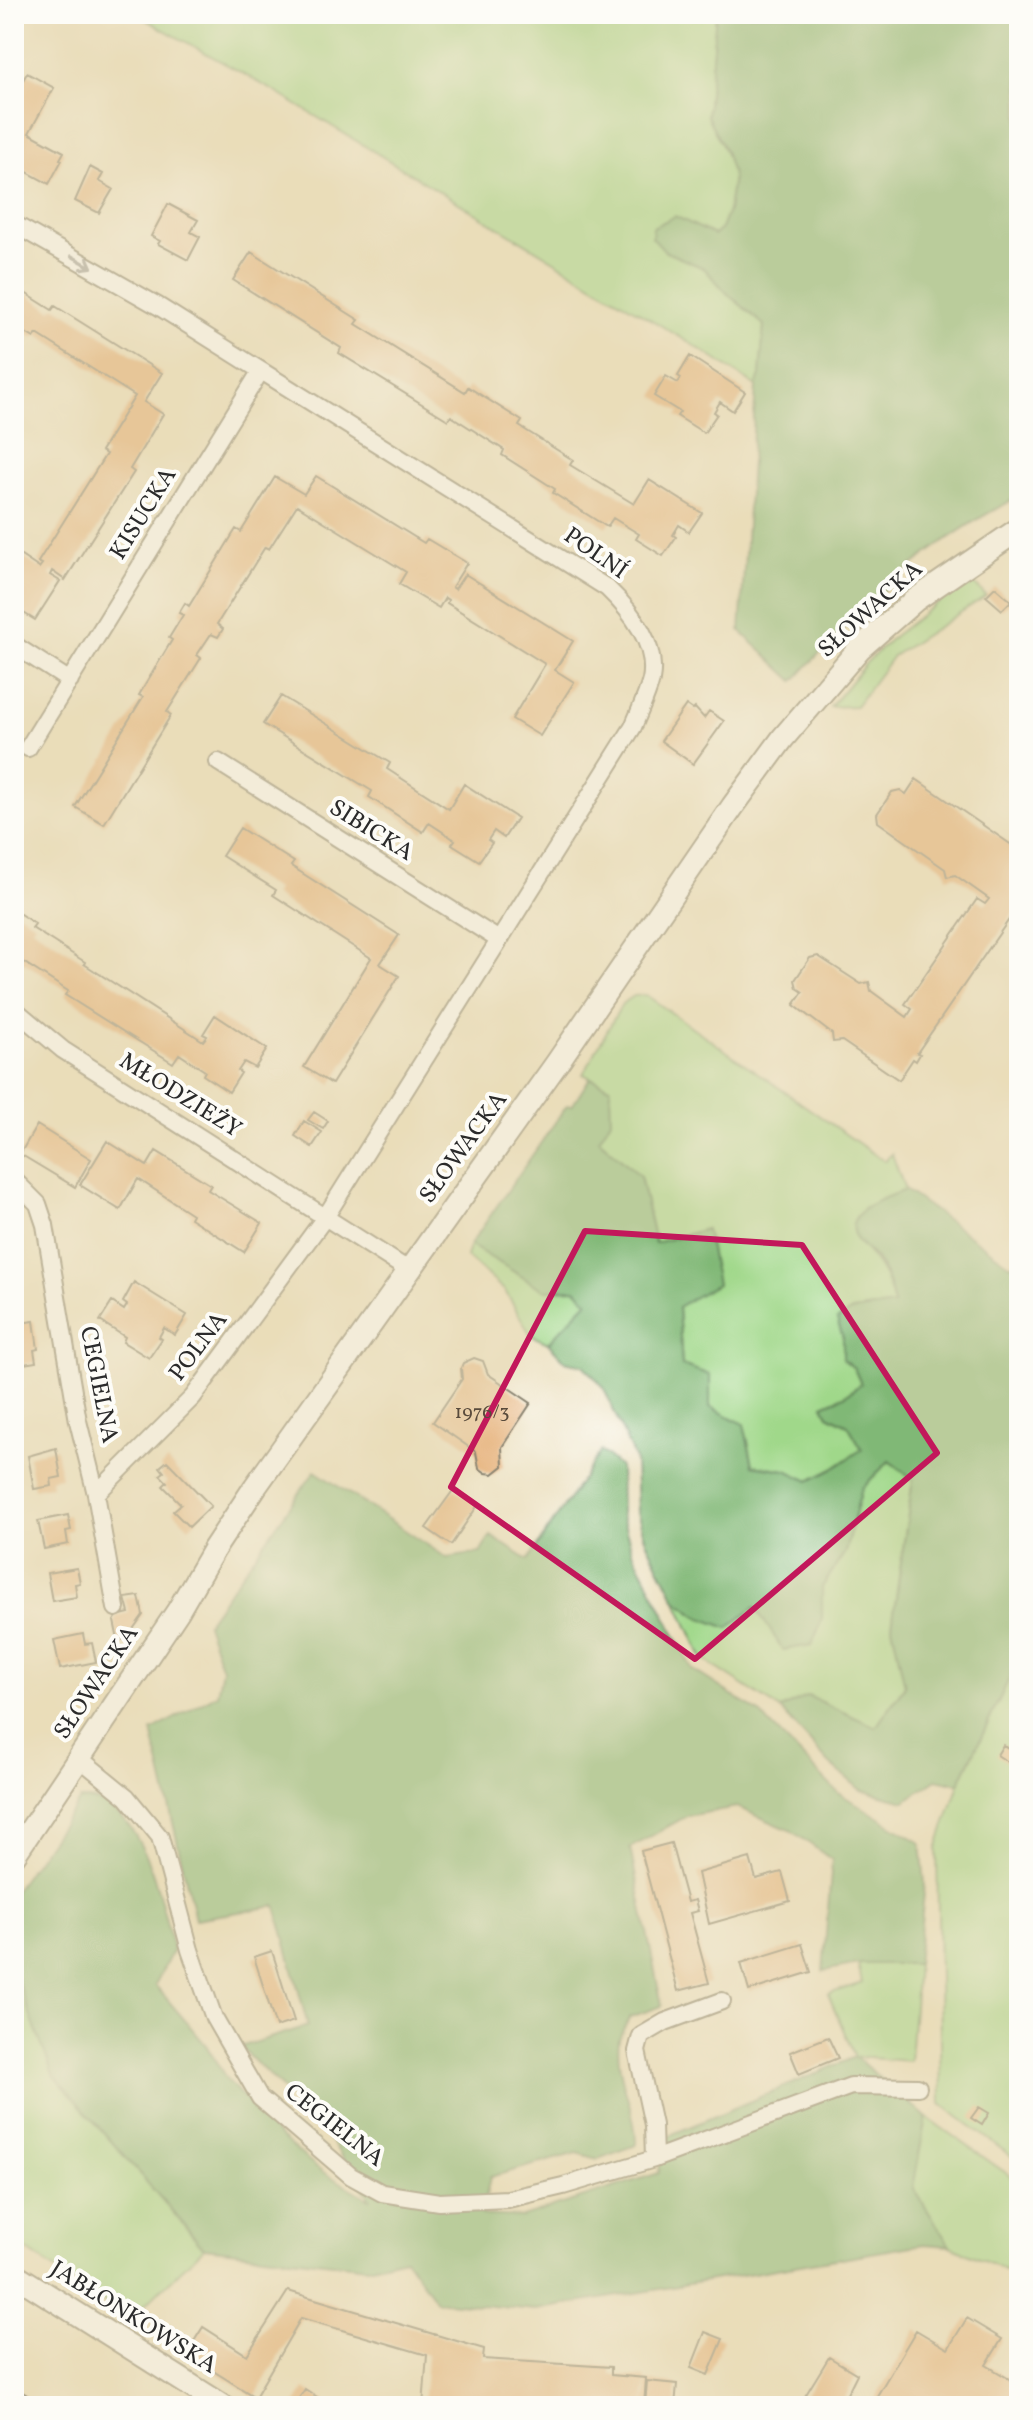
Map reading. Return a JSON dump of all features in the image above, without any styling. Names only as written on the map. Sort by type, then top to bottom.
[{"type":"street","name":"POLNÍ","points":[[14,224],[158,306],[607,588],[626,607],[648,642],[652,678],[633,727],[326,1216]]},
{"type":"street","name":"KISUCKA","points":[[28,748],[260,372]]},
{"type":"street","name":"SŁOWACKA","points":[[14,1855],[178,1611],[255,1487],[557,1063],[783,738],[859,649],[915,600],[1019,529]]},
{"type":"street","points":[[14,645],[70,681]]},
{"type":"street","name":"SIBICKA","points":[[218,762],[499,940]]},
{"type":"street","name":"MŁODZIEŻY","points":[[14,1009],[63,1050],[408,1270]]},
{"type":"street","name":"CEGIELNA","points":[[14,1180],[38,1204],[45,1225],[78,1421],[96,1494],[116,1608]]},
{"type":"street","name":"POLNA","points":[[96,1494],[193,1397],[326,1216]]},
{"type":"street","name":"CEGIELNA","points":[[78,1757],[127,1797],[160,1837],[190,1950],[214,2018],[260,2098],[351,2176],[382,2193],[439,2202],[508,2199],[654,2159],[851,2086],[918,2087]]},
{"type":"street","points":[[654,2159],[653,2125],[637,2051],[641,2036],[665,2022],[722,2001]]},
{"type":"street","name":"JABŁONKOWSKA","points":[[14,2274],[223,2406]]},
{"type":"highlighted area","points":[[585,1231],[802,1245],[937,1453],[695,1659],[451,1487]]},
{"type":"green space","points":[[136,14],[716,14],[707,116],[725,151],[733,176],[728,211],[721,229],[714,235],[666,252],[704,268],[764,325],[760,376],[756,386],[274,91]]},
{"type":"green space","points":[[716,14],[1019,14],[1019,497],[925,555],[845,627],[794,681],[740,631],[756,386],[760,376],[764,325],[704,268],[666,252],[652,237],[653,227],[675,216],[714,235],[721,229],[728,211],[733,177],[725,151],[707,116]]},
{"type":"green space","points":[[969,578],[986,596],[893,656],[856,706],[830,707],[866,663],[894,636]]},
{"type":"green space","points":[[646,995],[884,1161],[892,1154],[905,1190],[863,1208],[855,1239],[880,1269],[889,1286],[894,1306],[852,1311],[838,1320],[843,1338],[843,1359],[854,1368],[861,1384],[823,1405],[828,1415],[848,1425],[863,1449],[809,1481],[785,1470],[753,1465],[744,1425],[710,1407],[682,1365],[678,1307],[705,1229],[655,1244],[640,1176],[599,1139],[610,1087],[583,1074],[622,1004],[634,996]]},
{"type":"green space","points":[[590,1078],[610,1087],[611,1120],[599,1139],[640,1176],[655,1243],[706,1229],[717,1284],[678,1307],[682,1365],[710,1375],[710,1407],[744,1424],[753,1465],[786,1470],[809,1481],[862,1449],[848,1425],[828,1415],[823,1405],[861,1384],[854,1368],[843,1359],[843,1338],[837,1320],[852,1311],[894,1305],[883,1269],[853,1231],[853,1222],[858,1214],[905,1190],[1012,1266],[1019,1259],[1019,1658],[959,1784],[937,1779],[905,1801],[861,1790],[829,1763],[780,1709],[808,1696],[876,1727],[905,1686],[892,1626],[913,1479],[889,1461],[862,1488],[845,1552],[822,1587],[822,1619],[812,1645],[783,1650],[755,1607],[728,1628],[701,1618],[676,1600],[646,1541],[637,1512],[635,1460],[603,1386],[583,1365],[565,1361],[548,1343],[588,1301],[576,1289],[544,1290],[470,1245],[567,1105],[572,1106]]},
{"type":"green space","points":[[470,1245],[543,1289],[576,1289],[588,1301],[548,1343],[531,1335],[505,1291],[466,1256]]},
{"type":"green space","points":[[601,1451],[620,1467],[621,1514],[632,1550],[692,1669],[758,1712],[837,1792],[921,1843],[925,1883],[917,1964],[858,1964],[823,1971],[832,1860],[792,1831],[737,1807],[687,1816],[630,1848],[662,2006],[630,2017],[619,2040],[620,2066],[636,2145],[598,2159],[577,2153],[490,2177],[482,2215],[522,2217],[659,2173],[663,2138],[855,2057],[926,2117],[913,2187],[950,2246],[924,2244],[536,2310],[436,2301],[405,2258],[367,2267],[204,2248],[53,2074],[14,1973],[14,1891],[80,1800],[101,1803],[119,1815],[134,1833],[146,1856],[173,1950],[155,1985],[206,2045],[227,2080],[281,2138],[323,2172],[371,2200],[321,2126],[240,2047],[308,2026],[276,1906],[195,1919],[152,1731],[217,1694],[222,1669],[206,1624],[315,1471],[447,1558],[480,1553],[491,1536],[528,1560]]},
{"type":"green space","points":[[889,1461],[913,1479],[892,1626],[905,1685],[876,1727],[808,1696],[780,1709],[703,1659],[676,1600],[701,1618],[755,1607],[766,1622],[822,1619],[822,1587],[845,1552],[862,1488]]},
{"type":"green space","points":[[1019,1658],[1019,2162],[941,2104],[937,1849],[959,1784]]},
{"type":"green space","points":[[858,1964],[917,1964],[910,2061],[855,2057],[828,1994],[862,1983]]},
{"type":"green space","points":[[14,1973],[53,2074],[204,2248],[130,2319],[14,2242]]},
{"type":"green space","points":[[926,2117],[1019,2182],[1019,2275],[950,2246],[913,2187]]},
{"type":"building","points":[[27,73],[54,88],[29,133],[64,152],[49,184],[14,165],[14,96]]},
{"type":"building","points":[[90,167],[103,174],[99,181],[113,189],[99,213],[75,201]]},
{"type":"building","points":[[168,204],[198,220],[191,232],[200,237],[188,260],[158,244],[160,241],[151,236]]},
{"type":"building","points":[[251,252],[359,320],[356,324],[465,392],[468,387],[522,421],[519,426],[573,460],[570,465],[634,504],[649,480],[702,513],[689,532],[679,525],[673,535],[676,537],[663,556],[636,539],[639,534],[613,518],[607,527],[553,493],[555,489],[502,455],[504,450],[451,416],[448,420],[339,353],[341,348],[233,280]]},
{"type":"building","points":[[14,286],[52,310],[55,306],[162,373],[144,402],[163,414],[130,469],[134,472],[65,580],[52,571],[50,575],[60,581],[35,620],[14,607],[14,554],[39,568],[42,564],[38,562],[106,454],[101,451],[135,396],[37,334],[34,338],[14,326]]},
{"type":"building","points":[[690,356],[745,392],[733,411],[720,402],[714,412],[717,414],[704,433],[677,416],[680,412],[654,396],[666,376],[678,383],[681,378],[678,376]]},
{"type":"building","points":[[316,476],[424,543],[427,539],[467,563],[452,587],[455,589],[465,574],[573,641],[555,670],[574,682],[540,736],[512,719],[545,664],[447,603],[445,598],[439,608],[399,584],[406,572],[297,505],[269,549],[265,547],[217,624],[223,629],[218,637],[211,634],[197,655],[201,658],[167,712],[171,715],[104,824],[75,807],[143,697],[139,695],[172,640],[169,638],[183,615],[179,613],[185,603],[189,606],[236,529],[241,532],[275,477],[304,494]]},
{"type":"building","points":[[995,587],[1011,601],[1002,610],[986,596]]},
{"type":"building","points":[[281,696],[390,763],[387,769],[449,809],[464,784],[517,818],[504,838],[494,831],[488,840],[492,843],[479,861],[452,844],[455,840],[429,823],[423,832],[369,797],[372,791],[263,724]]},
{"type":"building","points":[[686,705],[693,710],[695,708],[704,718],[709,711],[724,721],[693,764],[661,741]]},
{"type":"building","points":[[916,779],[1016,848],[1019,847],[1019,905],[917,1053],[920,1054],[916,1061],[913,1059],[899,1080],[842,1041],[833,1042],[832,1034],[794,1005],[803,992],[797,988],[795,980],[810,958],[818,956],[861,984],[869,982],[871,991],[907,1017],[912,1009],[905,1004],[977,899],[985,904],[989,899],[955,875],[947,877],[945,869],[878,822],[877,814],[892,792],[900,790],[906,794]]},
{"type":"building","points":[[240,828],[294,862],[291,866],[399,935],[380,964],[399,976],[332,1084],[304,1067],[371,958],[273,895],[276,890],[222,856]]},
{"type":"building","points":[[14,910],[35,924],[32,928],[203,1041],[207,1036],[203,1034],[215,1015],[267,1049],[255,1068],[244,1062],[229,1092],[179,1054],[173,1063],[65,995],[68,991],[14,956],[17,952],[14,950]]},
{"type":"building","points":[[314,1112],[328,1121],[323,1129],[308,1120]]},
{"type":"building","points":[[304,1121],[322,1132],[312,1147],[295,1136]]},
{"type":"building","points":[[37,1125],[91,1159],[75,1187],[20,1154]]},
{"type":"building","points":[[107,1141],[147,1166],[156,1151],[211,1185],[208,1190],[262,1223],[244,1252],[190,1218],[192,1214],[138,1179],[120,1210],[80,1185]]},
{"type":"building","points":[[134,1282],[187,1315],[175,1335],[164,1328],[159,1337],[162,1339],[149,1358],[123,1342],[125,1337],[100,1321],[112,1302],[124,1310],[127,1305],[123,1302]]},
{"type":"building","points":[[34,1321],[38,1349],[34,1350],[36,1362],[17,1365],[14,1324]]},
{"type":"building","points":[[474,1358],[483,1361],[488,1374],[531,1403],[502,1447],[503,1466],[493,1474],[479,1468],[476,1452],[433,1422],[462,1379],[463,1363]]},
{"type":"building","points":[[56,1448],[61,1477],[51,1479],[52,1486],[34,1489],[28,1456]]},
{"type":"building","points":[[167,1461],[211,1506],[189,1527],[173,1511],[181,1504],[163,1486],[167,1482],[160,1475],[164,1472],[160,1467]]},
{"type":"building","points":[[454,1489],[478,1505],[451,1545],[426,1528]]},
{"type":"building","points":[[68,1515],[71,1530],[66,1531],[68,1544],[44,1549],[38,1521]]},
{"type":"building","points":[[77,1568],[80,1583],[75,1584],[77,1597],[52,1601],[47,1573]]},
{"type":"building","points":[[139,1596],[143,1615],[126,1639],[118,1640],[114,1621],[117,1616],[129,1613],[125,1598]]},
{"type":"building","points":[[83,1634],[85,1644],[92,1643],[96,1662],[60,1669],[54,1640]]},
{"type":"building","points":[[1003,1745],[1018,1754],[1011,1764],[997,1755]]},
{"type":"building","points":[[671,1843],[687,1902],[695,1900],[698,1911],[690,1913],[709,1983],[678,1991],[641,1851]]},
{"type":"building","points":[[750,1858],[756,1879],[782,1872],[790,1901],[709,1924],[698,1873]]},
{"type":"building","points":[[802,1944],[811,1972],[749,1991],[741,1963]]},
{"type":"building","points":[[272,1951],[294,2021],[276,2027],[254,1957]]},
{"type":"building","points":[[828,2037],[838,2058],[799,2074],[790,2052]]},
{"type":"building","points":[[979,2107],[989,2113],[982,2125],[971,2118]]},
{"type":"building","points":[[288,2291],[484,2349],[483,2359],[611,2367],[611,2375],[646,2378],[644,2406],[423,2406],[427,2355],[301,2318],[255,2397],[186,2354],[203,2327],[247,2355]]},
{"type":"building","points":[[967,2318],[1002,2339],[986,2365],[1019,2385],[1016,2395],[1019,2396],[1018,2406],[871,2406],[916,2330],[948,2349]]},
{"type":"building","points":[[705,2332],[723,2339],[708,2375],[691,2368]]},
{"type":"building","points":[[829,2357],[857,2374],[841,2406],[799,2406]]},
{"type":"building","points":[[647,2381],[677,2384],[675,2406],[645,2406]]},
{"type":"building","points":[[305,2389],[331,2406],[294,2406]]},
{"type":"railway","points":[[14,2391],[38,2406]]}]
